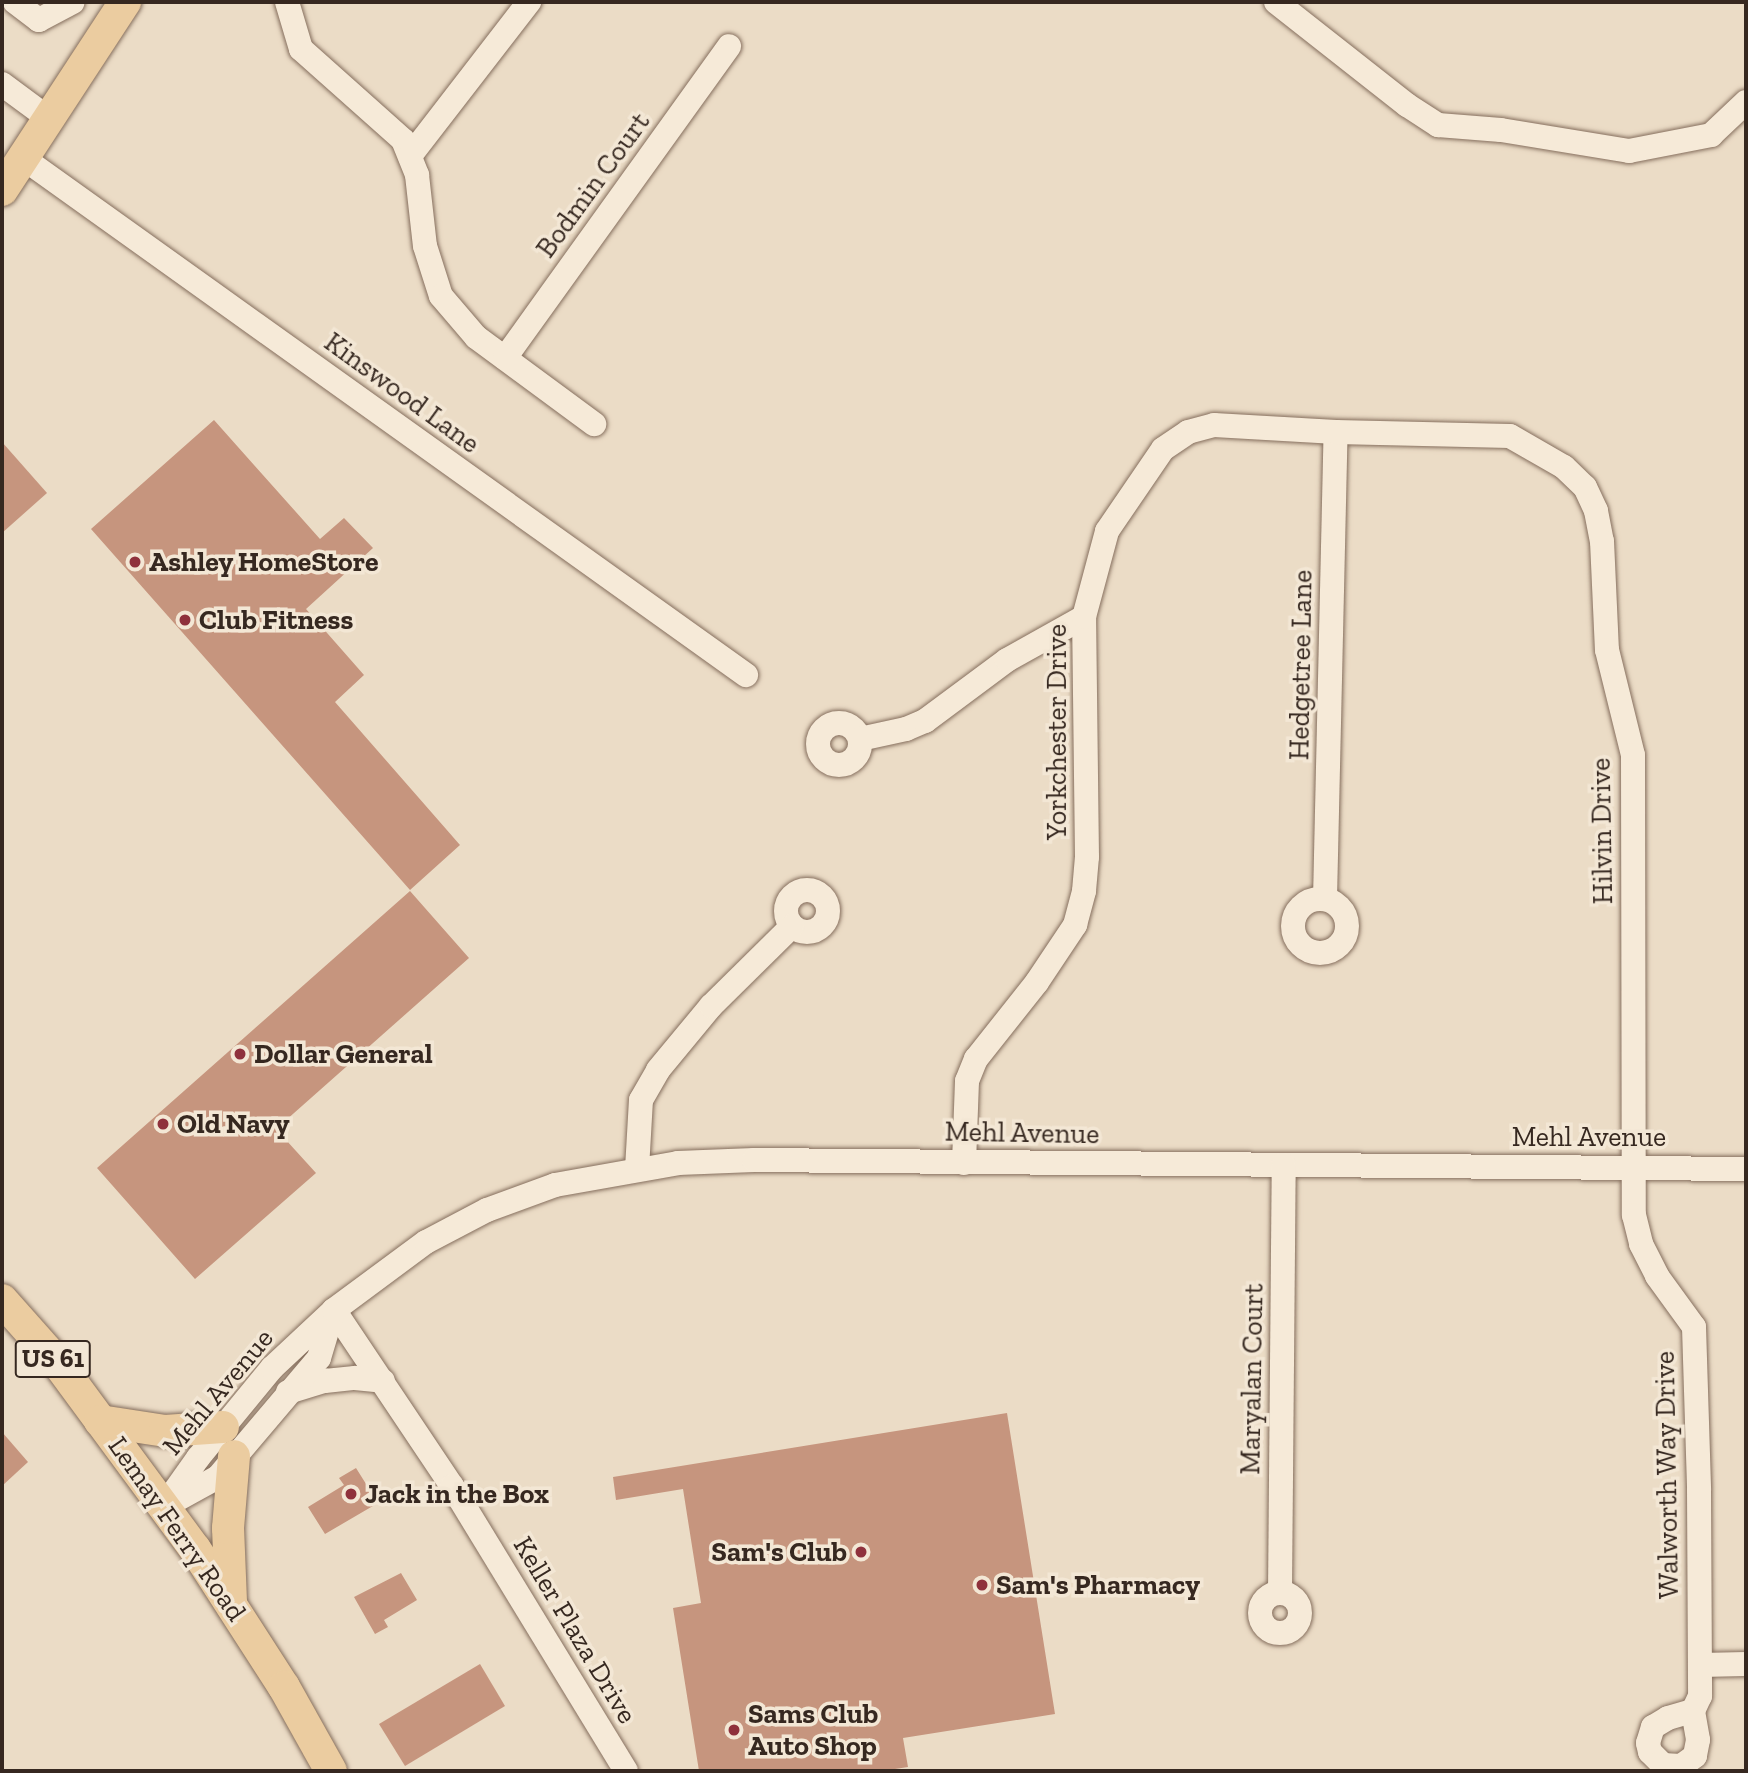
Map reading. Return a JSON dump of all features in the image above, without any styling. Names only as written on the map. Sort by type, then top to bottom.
[{"type":"main road","points":[[2,190],[121,3]]},
{"type":"main road","name":"Lemay Ferry Road","points":[[2,1300],[57,1362],[164,1506],[230,1602],[331,1771]]},
{"type":"main road","points":[[100,1421],[165,1431],[223,1427]]},
{"type":"main road","points":[[230,1602],[228,1528],[234,1456]]},
{"type":"street","points":[[15,2],[39,20],[73,2]]},
{"type":"street","points":[[287,2],[301,49],[403,140],[416,175],[425,246],[441,296],[476,337],[594,424]]},
{"type":"street","points":[[410,156],[529,2]]},
{"type":"street","points":[[1276,2],[1407,105],[1438,125],[1501,130],[1629,151],[1712,135],[1746,102]]},
{"type":"street","name":"Bodmin Court","points":[[505,358],[729,46]]},
{"type":"street","points":[[2,84],[48,118]]},
{"type":"street","name":"Kinswood Lane","points":[[23,158],[746,675]]},
{"type":"street","name":"Yorkchester Drive","points":[[964,1163],[967,1081],[976,1059],[1037,982],[1075,925],[1084,891],[1087,857],[1084,617],[1107,531],[1163,449],[1188,432],[1214,425],[1336,432],[1510,436],[1564,467]]},
{"type":"street","name":"Hedgetree Lane","points":[[1325,899],[1336,432]]},
{"type":"street","name":"Hilvin Drive","points":[[1564,467],[1585,486],[1596,511],[1602,541],[1607,650],[1633,755],[1633,1167]]},
{"type":"street","points":[[860,739],[925,722],[1007,660],[1084,617]]},
{"type":"street","points":[[637,1169],[641,1100],[658,1070],[711,1006],[792,926]]},
{"type":"street","name":"Mehl Avenue","points":[[164,1506],[271,1368],[334,1310],[404,1256],[486,1210],[555,1185],[637,1169],[718,1160],[1746,1169]]},
{"type":"street","name":"Maryalan Court","points":[[1280,1593],[1284,1166]]},
{"type":"street","name":"Walworth Way Drive","points":[[1633,1167],[1634,1215],[1641,1244],[1657,1276],[1693,1327],[1700,1665],[1700,1696],[1693,1712]]},
{"type":"street","name":"Mehl Avenue","points":[[164,1506],[219,1477],[319,1358],[334,1310]]},
{"type":"street","name":"Keller Plaza Drive","points":[[334,1310],[452,1486],[626,1771]]},
{"type":"street","points":[[288,1392],[325,1381],[355,1378],[383,1381]]},
{"type":"street","points":[[1700,1665],[1746,1664]]},
{"type":"building","points":[[214,420],[320,539],[344,518],[373,548],[306,609],[364,675],[335,702],[460,845],[410,890],[91,529]]},
{"type":"building","points":[[2,442],[47,493],[2,533]]},
{"type":"building","points":[[410,891],[469,958],[276,1129],[316,1173],[195,1279],[97,1168]]},
{"type":"building","name":"Sam's Club","points":[[1007,1413],[1055,1714],[903,1738],[908,1767],[882,1771],[699,1771],[673,1608],[701,1603],[683,1489],[616,1500],[613,1477]]},
{"type":"building","points":[[2,1432],[28,1462],[2,1486]]},
{"type":"building","name":"Jack in the Box","points":[[356,1468],[378,1503],[325,1534],[308,1507],[344,1485],[339,1478]]},
{"type":"building","points":[[401,1573],[417,1600],[384,1620],[388,1627],[375,1634],[354,1597]]},
{"type":"building","points":[[480,1664],[505,1706],[405,1766],[379,1724]]},
{"type":"place","name":"Ashley HomeStore","points":[[135,562]]},
{"type":"place","name":"Club Fitness","points":[[185,620]]},
{"type":"place","name":"Dollar General","points":[[240,1054]]},
{"type":"place","name":"Old Navy","points":[[163,1124]]},
{"type":"place","name":"Jack in the Box","points":[[351,1494]]},
{"type":"place","name":"Sam's Club","points":[[861,1552]]},
{"type":"place","name":"Sam's Pharmacy","points":[[982,1585]]},
{"type":"place","name":"Sams Club Auto Shop","points":[[734,1730]]}]
